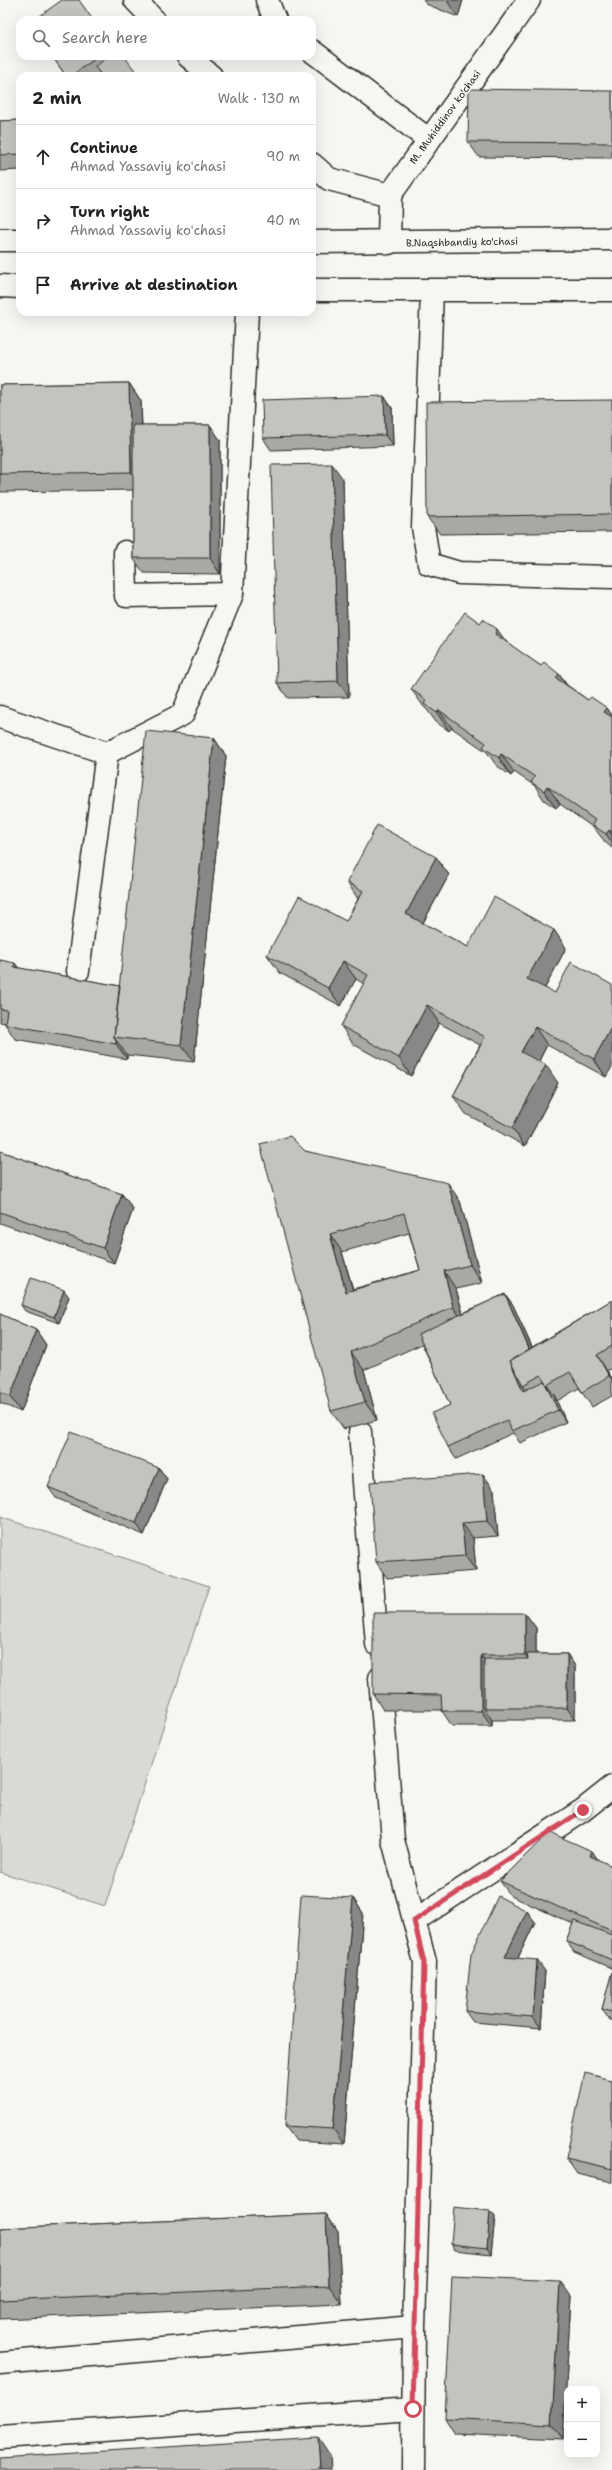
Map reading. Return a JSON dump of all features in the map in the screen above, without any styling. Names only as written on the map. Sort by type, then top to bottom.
[{"type":"street","points":[[135,0],[150,16]]},
{"type":"street","points":[[267,0],[273,16]]},
{"type":"street","name":"M. Muhiddinov ko'chasi","points":[[390,194],[529,0]]},
{"type":"street","points":[[316,54],[429,140]]},
{"type":"street","points":[[193,60],[206,72]]},
{"type":"street","points":[[316,168],[329,179],[390,194],[389,243]]},
{"type":"street","name":"B.Naqshbandiy ko'chasi","points":[[316,242],[389,243],[612,239]]},
{"type":"street","points":[[0,240],[16,240]]},
{"type":"street","points":[[0,286],[16,287]]},
{"type":"street","points":[[316,290],[432,292],[612,290]]},
{"type":"street","points":[[432,292],[423,527],[429,564],[459,573],[612,577]]},
{"type":"street","points":[[0,717],[107,753],[183,714],[232,594],[248,316]]},
{"type":"street","points":[[125,552],[126,596],[232,594]]},
{"type":"street","points":[[78,971],[107,753]]},
{"type":"street","points":[[360,1432],[393,1840],[424,1962],[414,2327],[413,2470]]},
{"type":"street","points":[[414,1921],[583,1810],[603,1803],[612,1786]]},
{"type":"street","points":[[0,2364],[414,2327]]},
{"type":"street","points":[[0,2437],[413,2409]]},
{"type":"shaded area","points":[[0,1517],[209,1586],[105,1906],[0,1872]]},
{"type":"building","points":[[62,0],[79,0],[90,16],[40,16]]},
{"type":"building","points":[[55,60],[93,60],[77,72],[63,72]]},
{"type":"building","points":[[104,60],[127,60],[136,72],[99,72],[95,67]]},
{"type":"building","points":[[469,89],[612,91],[612,143],[468,142]]},
{"type":"building","points":[[16,120],[16,154],[0,155],[0,121]]},
{"type":"building","points":[[129,383],[131,472],[0,474],[0,385]]},
{"type":"building","points":[[384,396],[385,435],[263,438],[262,400]]},
{"type":"building","points":[[612,400],[612,514],[427,517],[426,402]]},
{"type":"building","points":[[133,425],[210,425],[210,558],[133,558]]},
{"type":"building","points":[[332,464],[338,681],[277,683],[271,465]]},
{"type":"building","points":[[465,612],[480,623],[483,619],[497,629],[495,634],[541,666],[544,662],[559,674],[556,678],[588,700],[591,697],[607,708],[604,712],[612,717],[612,832],[609,830],[606,834],[592,825],[595,820],[547,786],[544,791],[531,782],[535,777],[501,754],[499,758],[483,747],[486,743],[439,710],[437,713],[424,704],[426,700],[411,689]]},
{"type":"building","points":[[146,731],[214,738],[181,1045],[114,1037]]},
{"type":"building","points":[[377,825],[436,857],[406,914],[468,947],[494,897],[554,930],[527,979],[555,993],[571,962],[612,985],[612,1026],[594,1059],[535,1027],[521,1052],[546,1065],[512,1128],[453,1096],[485,1037],[427,1005],[399,1058],[341,1026],[368,975],[343,961],[328,988],[267,955],[299,896],[346,921],[363,891],[347,882]]},
{"type":"building","points":[[0,960],[15,963],[14,967],[120,986],[114,1037],[116,1044],[5,1024],[7,1010],[0,1009]]},
{"type":"building","points":[[290,1136],[305,1151],[448,1183],[470,1265],[444,1271],[453,1307],[351,1352],[365,1402],[331,1411],[260,1144]],"holes":[[[404,1213],[420,1270],[346,1292],[330,1234]]]},
{"type":"building","points":[[0,1151],[122,1194],[103,1248],[0,1212]]},
{"type":"building","points":[[31,1278],[64,1290],[54,1317],[21,1305]]},
{"type":"building","points":[[505,1294],[529,1349],[510,1361],[523,1391],[544,1381],[558,1410],[512,1431],[507,1420],[448,1447],[432,1413],[450,1405],[418,1334]]},
{"type":"building","points":[[612,1300],[612,1346],[597,1355],[609,1376],[582,1392],[570,1372],[547,1385],[541,1375],[523,1385],[510,1361]]},
{"type":"building","points":[[0,1314],[36,1330],[10,1397],[0,1392]]},
{"type":"building","points":[[71,1432],[159,1468],[136,1523],[48,1487]]},
{"type":"building","points":[[483,1474],[487,1521],[462,1523],[465,1556],[376,1562],[370,1482]]},
{"type":"building","points":[[373,1613],[525,1613],[525,1655],[481,1655],[481,1711],[442,1711],[441,1695],[373,1694]]},
{"type":"building","points":[[527,1654],[567,1654],[567,1708],[484,1708],[484,1659],[528,1659]]},
{"type":"building","points":[[549,1832],[592,1851],[590,1856],[612,1866],[612,1931],[500,1881]]},
{"type":"building","points":[[301,1895],[353,1898],[333,2129],[285,2126]]},
{"type":"building","points":[[498,1896],[527,1911],[505,1957],[537,1960],[533,2017],[465,2011],[471,1954]]},
{"type":"building","points":[[574,1921],[612,1935],[612,1960],[566,1941]]},
{"type":"building","points":[[612,1972],[612,2012],[602,2009]]},
{"type":"building","points":[[585,2073],[612,2080],[612,2169],[566,2158]]},
{"type":"building","points":[[454,2207],[490,2211],[487,2248],[451,2244]]},
{"type":"building","points":[[326,2214],[329,2286],[0,2300],[0,2228]]},
{"type":"building","points":[[452,2276],[560,2281],[552,2424],[445,2418]]},
{"type":"building","points":[[318,2437],[320,2470],[0,2470],[0,2458]]},
{"type":"route","points":[[413,2409],[424,1962],[414,1921],[583,1810]]}]
